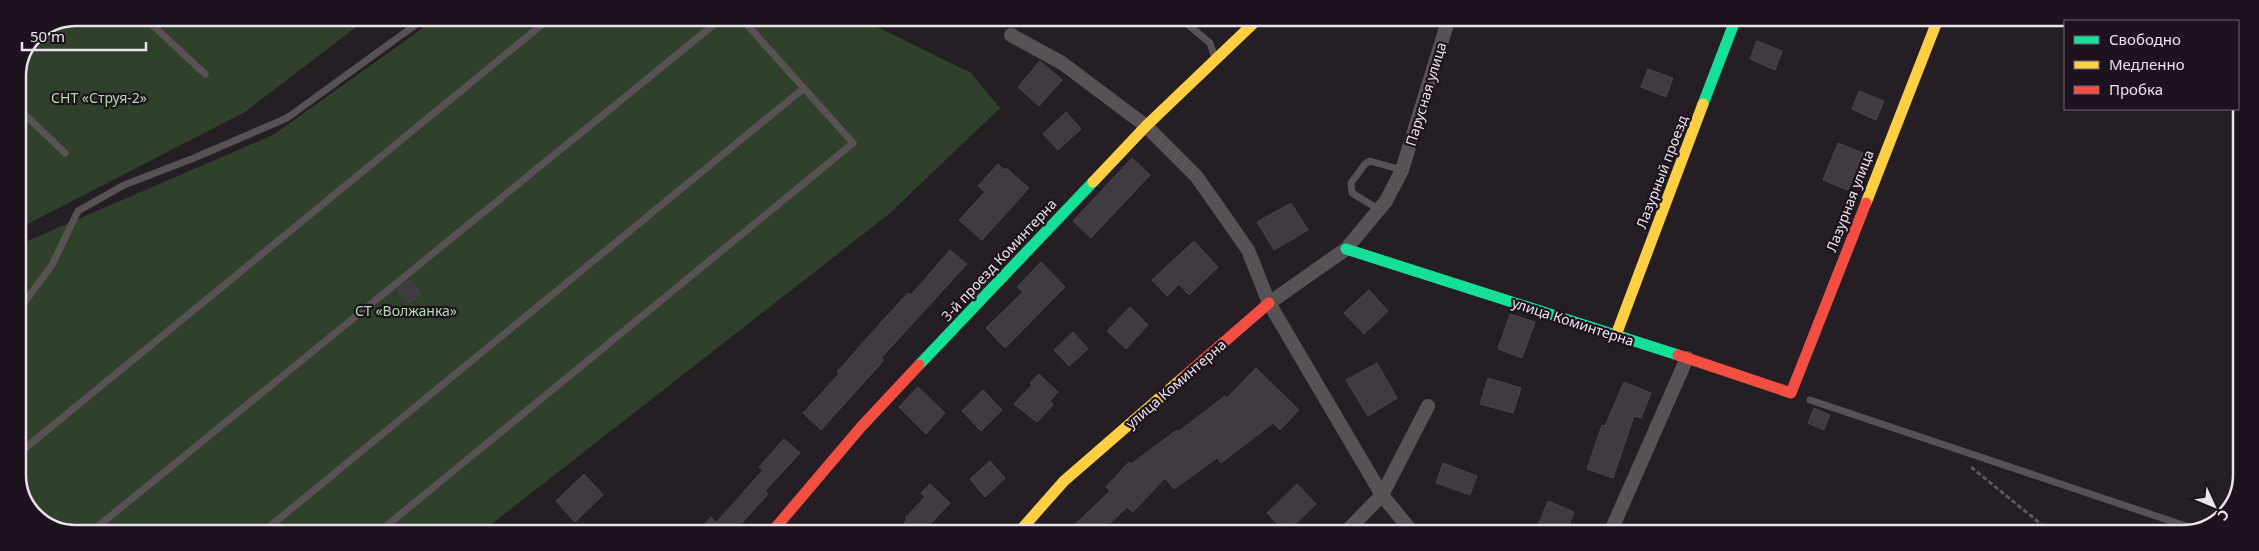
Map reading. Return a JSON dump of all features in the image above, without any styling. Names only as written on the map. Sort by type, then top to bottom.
[{"type":"street","name":"3-й проезд Коминтерна","points":[[778,525],[861,427],[1146,126],[1252,26]]},
{"type":"street","name":"Парусная улица","points":[[1402,170],[1447,26]]},
{"type":"street","name":"Лазурный проезд","points":[[1616,335],[1733,26]]},
{"type":"street","name":"Лазурная улица","points":[[1791,393],[1935,26]]},
{"type":"street","points":[[1011,36],[1062,63],[1146,126],[1197,177],[1248,250],[1269,302],[1382,495],[1406,525]]},
{"type":"street","name":"улица Коминтерна","points":[[1025,525],[1064,481],[1269,302],[1346,249],[1380,210],[1402,170]]},
{"type":"street","name":"улица Коминтерна","points":[[1346,249],[1791,393]]},
{"type":"street","points":[[1614,525],[1687,358]]},
{"type":"street","points":[[1353,525],[1382,495],[1428,406]]},
{"type":"lane","points":[[154,26],[205,74]]},
{"type":"lane","points":[[26,300],[52,265],[78,212],[124,185],[194,158],[287,118],[414,26]]},
{"type":"lane","points":[[26,447],[540,26]]},
{"type":"lane","points":[[100,525],[712,26]]},
{"type":"lane","points":[[388,525],[853,142],[748,26]]},
{"type":"lane","points":[[1190,26],[1210,42],[1216,61]]},
{"type":"lane","points":[[272,525],[804,88]]},
{"type":"lane","points":[[26,116],[65,153]]},
{"type":"lane","points":[[1380,210],[1352,193],[1351,183],[1365,164],[1370,161],[1402,170]]},
{"type":"lane","points":[[1810,400],[2183,525]]},
{"type":"path","points":[[1968,464],[2042,525]]},
{"type":"green space","name":"СНТ «Струя-2»","points":[[76,26],[358,26],[245,112],[26,225],[27,66],[35,48],[48,35],[57,30]]},
{"type":"green space","name":"СТ «Волжанка»","points":[[426,26],[875,26],[971,73],[1000,108],[889,214],[490,525],[76,525],[66,524],[51,518],[33,500],[26,478],[26,242],[273,135]]},
{"type":"building","points":[[1757,41],[1782,51],[1775,70],[1750,59]]},
{"type":"building","points":[[1040,61],[1062,80],[1039,106],[1018,87]]},
{"type":"building","points":[[1648,69],[1673,78],[1666,97],[1641,87]]},
{"type":"building","points":[[1859,91],[1884,101],[1876,120],[1852,109]]},
{"type":"building","points":[[1066,112],[1081,129],[1058,150],[1043,134]]},
{"type":"building","points":[[1838,143],[1863,153],[1848,190],[1823,180]]},
{"type":"building","points":[[1132,158],[1150,175],[1091,238],[1073,221]]},
{"type":"building","points":[[998,164],[1004,170],[1006,168],[1029,188],[982,240],[959,220],[985,192],[978,186]]},
{"type":"building","points":[[1291,203],[1308,230],[1274,250],[1257,222]]},
{"type":"building","points":[[1194,241],[1218,267],[1189,295],[1179,284],[1167,296],[1152,280]]},
{"type":"building","points":[[950,250],[967,264],[881,358],[884,360],[821,430],[803,413],[839,374],[837,372],[875,329],[908,293],[911,295]]},
{"type":"building","points":[[1041,262],[1065,287],[1005,348],[986,328],[1023,292],[1017,287]]},
{"type":"building","points":[[410,280],[421,294],[409,303],[398,289]]},
{"type":"building","points":[[1369,290],[1388,311],[1364,334],[1344,313]]},
{"type":"building","points":[[1130,307],[1148,325],[1126,349],[1107,331]]},
{"type":"building","points":[[1510,314],[1535,322],[1522,358],[1498,349]]},
{"type":"building","points":[[1073,332],[1088,349],[1069,366],[1054,350]]},
{"type":"building","points":[[1377,363],[1397,398],[1368,416],[1346,380]]},
{"type":"building","points":[[1256,368],[1299,410],[1280,430],[1273,423],[1221,463],[1217,458],[1174,489],[1165,478],[1133,512],[1127,507],[1108,525],[1074,525],[1110,491],[1106,487],[1129,462],[1131,464],[1177,430],[1178,432],[1225,396],[1227,398]]},
{"type":"building","points":[[1039,374],[1058,392],[1050,401],[1053,405],[1037,422],[1014,404],[1032,385],[1030,383]]},
{"type":"building","points":[[1488,378],[1521,388],[1513,413],[1480,404]]},
{"type":"building","points":[[1624,382],[1651,393],[1641,418],[1634,416],[1613,478],[1587,469],[1602,425],[1605,426]]},
{"type":"building","points":[[918,387],[945,413],[926,434],[899,407]]},
{"type":"building","points":[[983,390],[1002,410],[981,431],[962,411]]},
{"type":"building","points":[[1814,408],[1830,415],[1824,430],[1808,423]]},
{"type":"building","points":[[784,439],[800,453],[765,491],[768,494],[740,525],[704,525],[711,517],[716,523],[763,470],[759,467]]},
{"type":"building","points":[[990,461],[1005,478],[985,497],[970,479]]},
{"type":"building","points":[[1443,463],[1477,476],[1470,495],[1436,483]]},
{"type":"building","points":[[584,474],[603,495],[575,522],[556,501]]},
{"type":"building","points":[[930,484],[950,503],[929,525],[903,525],[907,520],[905,518],[925,497],[921,493]]},
{"type":"building","points":[[1297,484],[1316,504],[1294,525],[1278,525],[1267,513]]},
{"type":"building","points":[[1548,501],[1574,512],[1569,525],[1538,525]]},
{"type":"traffic: fast","points":[[1703,104],[1733,26]]},
{"type":"traffic: fast","points":[[919,365],[1093,182]]},
{"type":"traffic: fast","points":[[1346,249],[1678,355]]},
{"type":"traffic: slow","points":[[1093,182],[1146,126],[1251,26]]},
{"type":"traffic: slow","points":[[1866,203],[1935,26]]},
{"type":"traffic: slow","points":[[1616,335],[1703,104]]},
{"type":"traffic: slow","points":[[1025,525],[1064,481],[1186,375]]},
{"type":"traffic: jam","points":[[1678,355],[1791,393],[1866,203]]},
{"type":"traffic: jam","points":[[1186,375],[1269,303]]},
{"type":"traffic: jam","points":[[778,525],[861,427],[919,365]]}]
